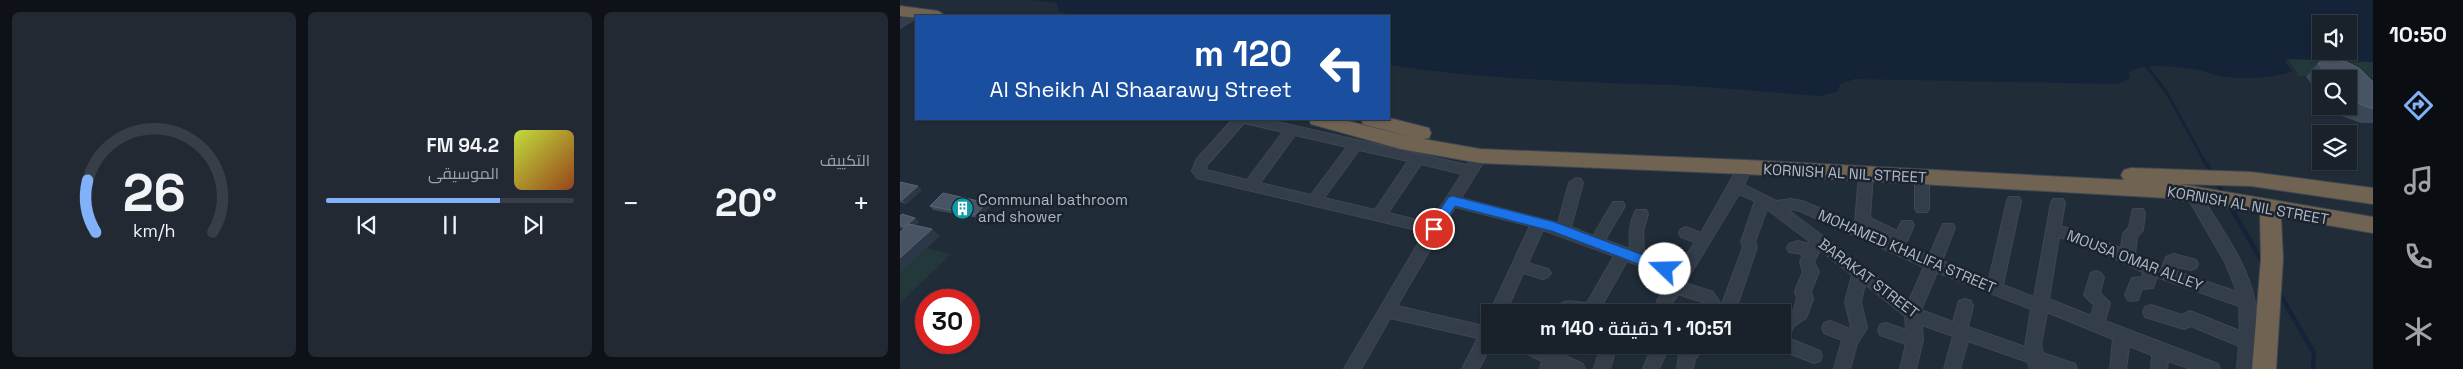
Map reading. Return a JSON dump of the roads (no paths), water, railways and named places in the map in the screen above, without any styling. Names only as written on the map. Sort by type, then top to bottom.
[{"type":"highway","name":"KORNISH AL NIL STREET","points":[[1321,120],[1476,163],[1745,167],[2192,193],[2373,225]]},
{"type":"highway","name":"KORNISH AL NIL STREET","points":[[1374,120],[1444,137],[1504,144],[1704,153],[2008,171],[2220,177],[2282,183],[2373,196]]},
{"type":"highway","points":[[2264,369],[2272,259],[2270,208]]},
{"type":"street","points":[[1239,120],[1201,163],[1199,171],[1202,174],[1434,229]]},
{"type":"street","points":[[1250,120],[1417,159],[1476,163],[1434,229],[1352,369]]},
{"type":"street","points":[[1250,184],[1292,130]]},
{"type":"street","points":[[1315,200],[1355,146]]},
{"type":"street","points":[[1379,215],[1417,159]]},
{"type":"street","points":[[1665,301],[1703,238],[1721,215],[1745,167]]},
{"type":"street","points":[[1866,174],[1862,226],[1900,239],[1907,225]]},
{"type":"street","points":[[1922,177],[1922,208]]},
{"type":"street","points":[[1563,230],[1576,183]]},
{"type":"street","name":"BARAKAT STREET","points":[[1736,188],[1768,203],[1814,245],[1860,272],[1923,319],[2037,364],[2069,369]]},
{"type":"street","points":[[2192,193],[2228,256],[2247,302],[2248,342],[2245,369]]},
{"type":"street","points":[[1452,201],[1563,230],[1629,255],[1708,297],[1712,304]]},
{"type":"street","points":[[1994,289],[2014,201]]},
{"type":"street","points":[[1730,304],[1750,247],[1748,242],[1768,203]]},
{"type":"street","name":"MOHAMED KHALIFA STREET","points":[[1768,203],[1798,204],[1862,226],[1933,264],[1994,289],[2040,304],[2212,369]]},
{"type":"street","points":[[2037,364],[2033,346],[2058,203]]},
{"type":"street","points":[[1596,243],[1618,206]]},
{"type":"street","points":[[2127,258],[2130,234],[2136,230],[2138,213]]},
{"type":"street","points":[[1595,304],[1629,255],[1637,250],[1636,232],[1641,214]]},
{"type":"street","points":[[1502,304],[1539,223]]},
{"type":"street","points":[[1908,369],[1915,340],[1913,312],[1948,228]]},
{"type":"street","name":"MOUSA OMAR ALLEY","points":[[2053,229],[2097,244],[2151,270],[2168,274],[2247,302]]},
{"type":"street","points":[[1686,233],[1703,238]]},
{"type":"street","points":[[1794,248],[1814,245]]},
{"type":"street","points":[[1791,319],[1800,313],[1803,306],[1805,299],[1803,291],[1811,272],[1806,262],[1814,245]]},
{"type":"street","points":[[2168,274],[2171,261],[2190,264]]},
{"type":"street","points":[[1519,266],[1543,273]]},
{"type":"street","points":[[2133,295],[2137,282],[2148,284],[2151,270]]},
{"type":"street","points":[[1842,369],[1853,337],[1859,328],[1853,302],[1860,272]]},
{"type":"street","points":[[2096,277],[2092,294],[2102,303],[2096,325]]},
{"type":"street","points":[[1952,369],[1965,306]]},
{"type":"street","points":[[1387,311],[1481,331]]},
{"type":"street","points":[[2151,312],[2184,322],[2190,318],[2248,342]]},
{"type":"street","points":[[1830,328],[1853,337]]},
{"type":"street","points":[[1886,330],[1915,340]]},
{"type":"street","points":[[2118,369],[2122,335]]},
{"type":"street","points":[[1791,347],[1814,356]]},
{"type":"street","points":[[1470,369],[1481,348]]},
{"type":"street","points":[[2159,369],[2160,350]]},
{"type":"street","points":[[1602,369],[1606,354]]},
{"type":"street","points":[[1651,369],[1657,354]]},
{"type":"street","points":[[1685,369],[1686,358],[1690,354]]},
{"type":"street","points":[[1552,357],[1577,369]]},
{"type":"water","points":[[1033,0],[2373,0],[2373,62],[2316,60],[2357,60],[2357,15],[2312,15],[2312,60],[2287,59],[2285,62],[2291,72],[2275,76],[2250,78],[2222,77],[2186,68],[2153,66],[2134,69],[2128,73],[2130,78],[2118,84],[1855,79],[1840,84],[1838,91],[1820,96],[1687,86],[1516,78],[1452,73],[1390,65],[1390,15],[1073,15],[1058,11],[1057,3]]},
{"type":"waterway","points":[[2144,63],[2167,93],[2207,166]]},
{"type":"waterway","points":[[2207,164],[2212,174]]},
{"type":"waterway","points":[[2217,182],[2224,195]]},
{"type":"waterway","points":[[2230,206],[2263,263]]},
{"type":"waterway","points":[[2278,291],[2314,353],[2313,369]]},
{"type":"place","name":"Communal bathroom and shower","points":[[962,208]]}]
